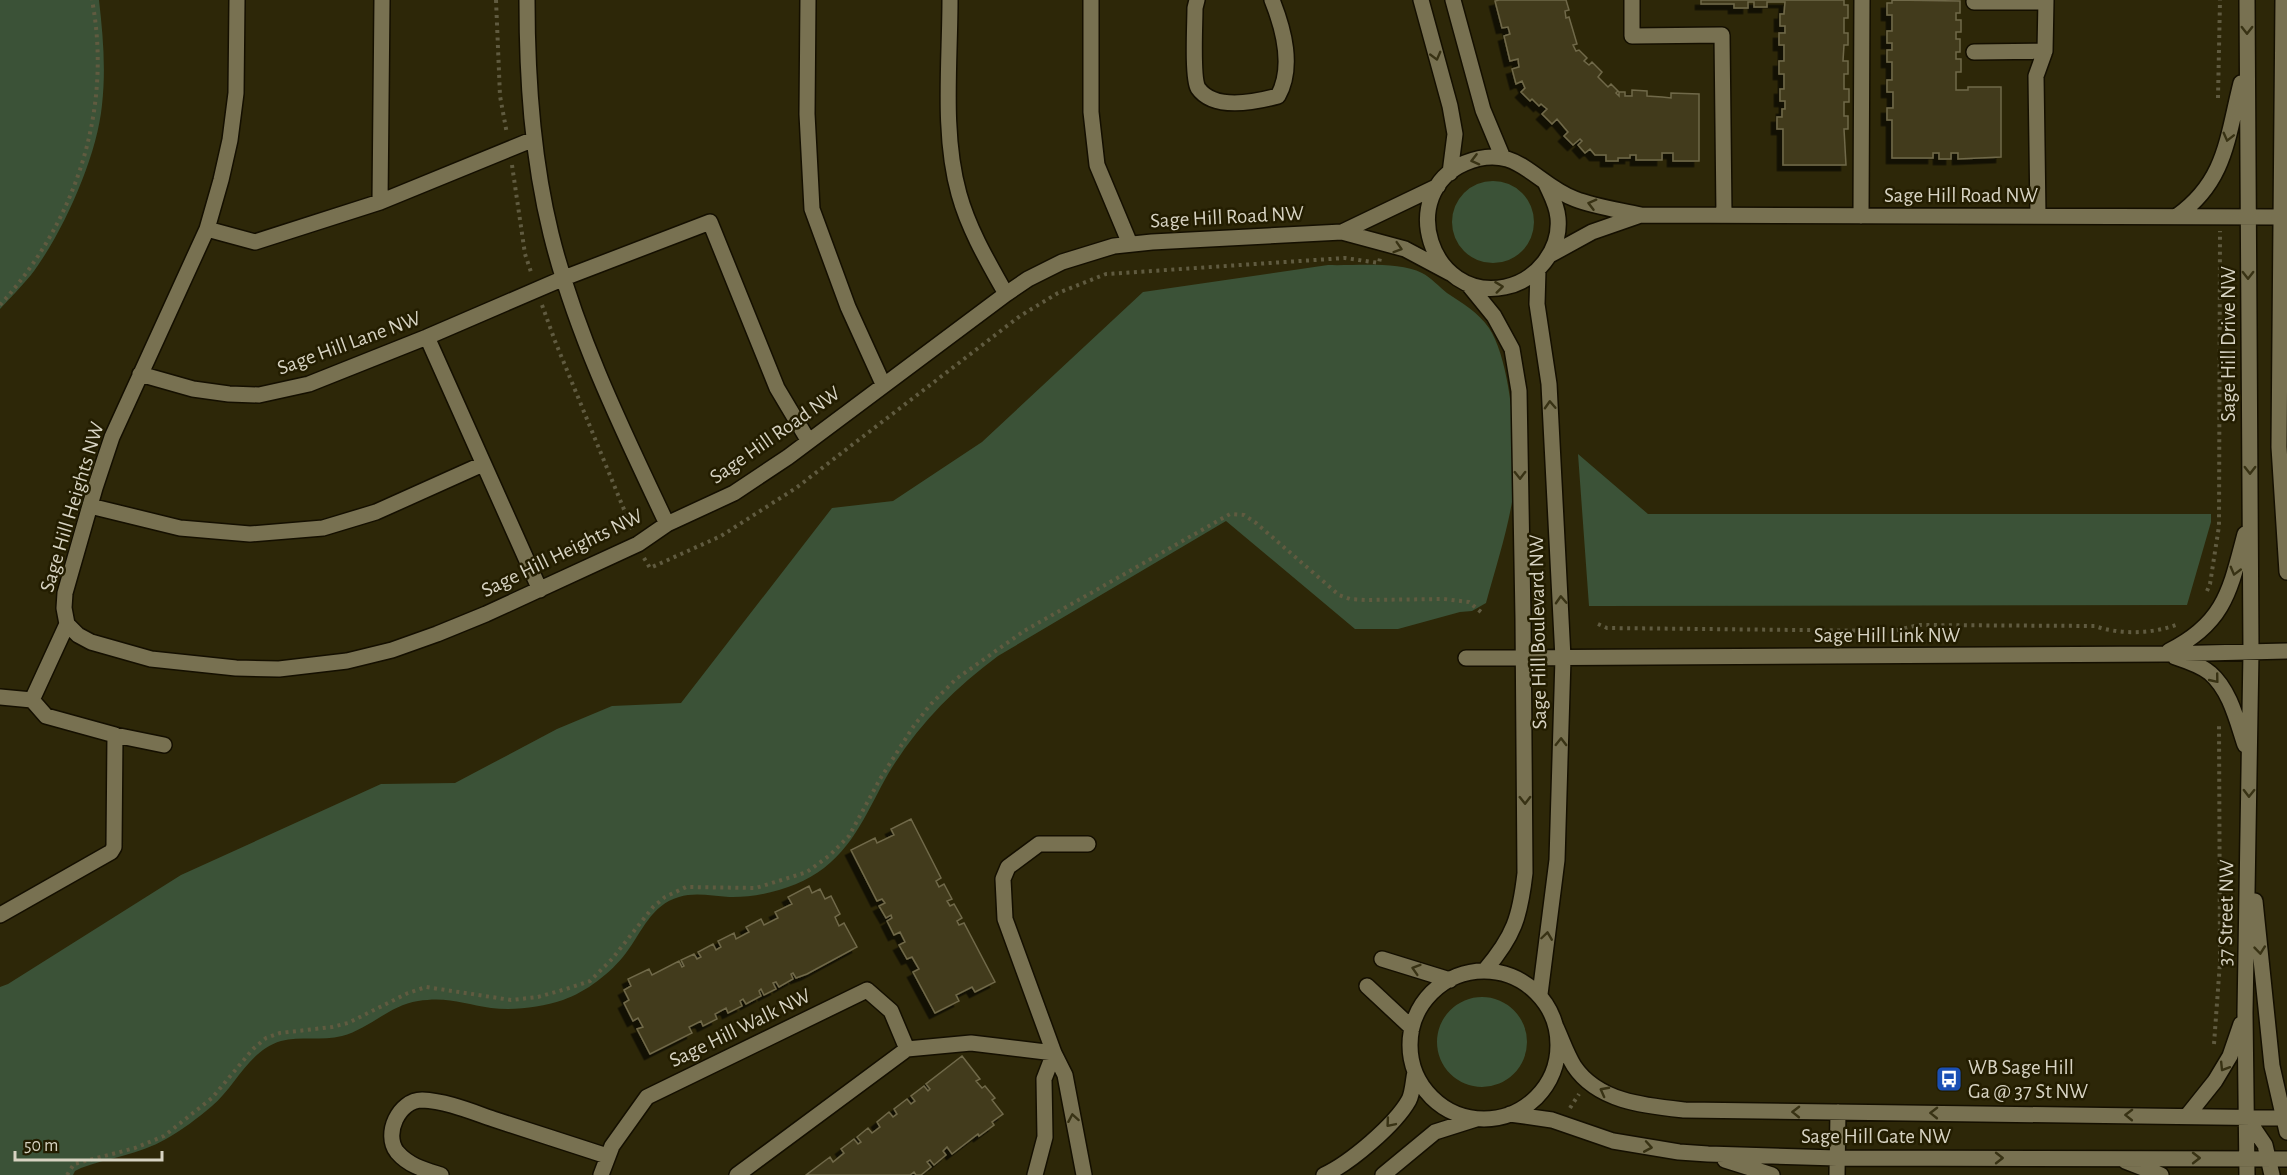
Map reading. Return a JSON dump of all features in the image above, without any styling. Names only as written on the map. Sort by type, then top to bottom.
[{"type":"street","name":"Sage Hill Heights NW","points":[[237,0],[237,68],[230,140],[207,230],[112,437],[65,593],[64,608],[67,624],[78,635],[91,642],[151,659],[236,669],[279,669],[346,661],[392,650],[437,634],[540,590],[638,544],[667,524]]},
{"type":"street","points":[[380,202],[381,0]]},
{"type":"street","points":[[526,0],[527,64],[534,139],[551,234],[588,348],[667,524]]},
{"type":"street","points":[[808,0],[807,114],[812,209],[848,307],[883,384]]},
{"type":"street","points":[[950,0],[950,130],[954,170],[966,218],[1006,294]]},
{"type":"street","points":[[1090,0],[1091,112],[1097,165],[1130,244]]},
{"type":"street","points":[[1197,0],[1195,76],[1198,88],[1211,98],[1232,104],[1278,96],[1286,82],[1287,61],[1279,18],[1272,0]]},
{"type":"street","points":[[1421,0],[1450,106],[1455,134],[1450,173]]},
{"type":"street","points":[[1453,0],[1484,110],[1503,158]]},
{"type":"street","points":[[1632,0],[1632,36],[1722,35],[1724,215]]},
{"type":"street","points":[[1861,216],[1862,0]]},
{"type":"street","name":"Sage Hill Drive NW","points":[[2247,0],[2251,652]]},
{"type":"street","points":[[2283,0],[2284,93],[2281,217],[2283,395],[2279,447],[2287,572]]},
{"type":"street","points":[[1974,2],[2046,1],[2045,51],[2036,76],[2038,216]]},
{"type":"street","points":[[1974,51],[2045,51]]},
{"type":"street","points":[[2177,216],[2199,199],[2218,170],[2247,60]]},
{"type":"street","points":[[207,230],[255,242],[380,202],[534,139]]},
{"type":"street","points":[[1482,158],[1503,158],[1533,171],[1546,184],[1554,201],[1558,219],[1557,238],[1550,255],[1538,270],[1523,281],[1505,287],[1486,288],[1468,284],[1450,273],[1437,259],[1429,241],[1427,222],[1430,203],[1438,186],[1450,173],[1465,163],[1482,158]]},
{"type":"street","name":"Sage Hill Road NW","points":[[1546,184],[1574,199],[1641,215],[2281,217]]},
{"type":"street","name":"Sage Hill Road NW","points":[[1342,232],[1438,186]]},
{"type":"street","name":"Sage Hill Road NW","points":[[1550,255],[1592,232],[1641,215]]},
{"type":"street","name":"Sage Hill Lane NW","points":[[140,374],[192,389],[229,394],[259,395],[309,384],[427,337],[564,278],[710,222],[777,388],[808,440]]},
{"type":"street","name":"Sage Hill Road NW","points":[[667,524],[734,494],[788,457],[1006,294],[1028,279],[1062,262],[1114,246],[1130,244],[1342,232],[1405,249],[1450,273]]},
{"type":"street","name":"Sage Hill Boulevard NW","points":[[1538,270],[1537,304],[1549,384],[1563,658],[1557,860],[1540,994]]},
{"type":"street","name":"Sage Hill Boulevard NW","points":[[1468,284],[1494,316],[1512,349],[1519,391],[1525,862],[1521,904],[1515,928],[1485,970]]},
{"type":"street","points":[[427,337],[540,590]]},
{"type":"street","points":[[90,506],[180,528],[250,534],[323,528],[376,512],[483,464]]},
{"type":"street","points":[[2164,654],[2191,640],[2213,620],[2233,581],[2250,514]]},
{"type":"street","points":[[32,700],[67,624]]},
{"type":"street","points":[[2251,652],[2287,651]]},
{"type":"street","name":"Sage Hill Link NW","points":[[1466,658],[2251,652]]},
{"type":"street","name":"37 Street NW","points":[[2247,1175],[2245,1013],[2251,652]]},
{"type":"street","points":[[2164,654],[2193,663],[2208,671],[2218,681],[2233,709],[2249,758]]},
{"type":"street","points":[[0,697],[32,700],[46,716],[115,735],[164,745]]},
{"type":"street","points":[[0,915],[111,852],[114,847],[115,735]]},
{"type":"street","points":[[2248,829],[2272,1066],[2286,1123]]},
{"type":"street","points":[[1084,1175],[1065,1075],[1054,1053],[1005,919],[1003,879],[1008,867],[1040,844],[1088,844]]},
{"type":"street","points":[[1382,959],[1450,980]]},
{"type":"street","points":[[1383,1175],[1435,1132],[1476,1119],[1510,1114],[1529,1104],[1544,1088],[1554,1070],[1558,1049],[1556,1027],[1540,994],[1516,978],[1485,970],[1450,980],[1426,1000],[1417,1013],[1412,1028],[1410,1050],[1415,1072],[1425,1089],[1439,1104],[1457,1114],[1476,1119]]},
{"type":"street","points":[[1367,986],[1412,1028]]},
{"type":"street","name":"Sage Hill Walk NW","points":[[601,1175],[612,1146],[647,1097],[867,990],[891,1011],[906,1049]]},
{"type":"street","points":[[2187,1116],[2217,1078],[2230,1056],[2245,1013]]},
{"type":"street","name":"Sage Hill Gate NW","points":[[1556,1027],[1575,1067],[1595,1086],[1620,1100],[1645,1106],[1685,1110],[2246,1117],[2286,1123]]},
{"type":"street","points":[[737,1175],[906,1049],[971,1043],[1054,1053]]},
{"type":"street","points":[[1035,1175],[1045,1137],[1044,1079],[1054,1053]]},
{"type":"street","points":[[1324,1175],[1340,1168],[1384,1130],[1409,1099],[1415,1072]]},
{"type":"street","points":[[441,1175],[412,1166],[396,1151],[392,1143],[393,1129],[398,1116],[402,1108],[412,1101],[443,1102],[607,1156]]},
{"type":"street","points":[[1837,1175],[1839,1112]]},
{"type":"street","name":"Sage Hill Gate NW","points":[[1510,1114],[1552,1120],[1613,1141],[1679,1152],[1708,1154],[1837,1158],[2287,1159]]},
{"type":"street","points":[[2246,1117],[2258,1131],[2270,1159],[2272,1175]]},
{"type":"street","points":[[1708,1154],[1772,1175]]},
{"type":"street","points":[[2116,1158],[2161,1175]]},
{"type":"path","points":[[0,305],[23,280],[54,233],[83,162],[96,108],[99,74],[98,41],[92,0]]},
{"type":"path","points":[[496,0],[500,96],[525,254],[555,341],[624,505],[638,544],[650,568],[721,536],[796,488],[1020,316],[1058,292],[1106,274],[1345,258],[1379,263],[1383,243]]},
{"type":"path","points":[[2217,109],[2220,0]]},
{"type":"path","points":[[2215,615],[2199,606],[2210,584],[2219,526],[2220,217]]},
{"type":"path","points":[[67,1175],[74,1164],[135,1148],[164,1136],[212,1098],[253,1049],[266,1038],[280,1033],[348,1023],[408,993],[426,987],[511,1000],[538,997],[566,989],[590,981],[612,959],[653,907],[665,897],[686,887],[756,888],[807,872],[830,855],[849,836],[880,779],[913,727],[930,705],[956,679],[1024,631],[1230,514],[1244,515],[1256,523],[1339,595],[1350,599],[1444,599],[1469,602],[1481,612]]},
{"type":"path","points":[[1598,624],[1607,628],[1894,631],[1918,625],[2096,626],[2109,631],[2147,631],[2168,628],[2183,622]]},
{"type":"path","points":[[2212,1053],[2216,1030],[2220,962],[2218,715]]},
{"type":"path","points":[[1566,1115],[1580,1094]]},
{"type":"green space","points":[[0,0],[99,0],[104,65],[99,126],[77,194],[43,258],[0,309]]},
{"type":"green space","points":[[1493,181],[1509,184],[1522,193],[1531,206],[1534,222],[1531,238],[1522,251],[1509,260],[1493,263],[1477,260],[1464,251],[1455,238],[1452,222],[1455,206],[1464,193],[1477,184]]},
{"type":"green space","points":[[1328,265],[1389,265],[1422,273],[1480,317],[1497,344],[1512,412],[1515,462],[1512,502],[1507,527],[1486,603],[1472,611],[1460,612],[1398,629],[1355,629],[1226,521],[998,656],[968,680],[940,706],[915,735],[893,766],[846,846],[824,868],[803,881],[754,896],[691,895],[669,901],[648,920],[613,968],[598,981],[572,997],[519,1009],[491,1008],[447,1000],[418,1001],[398,1007],[352,1033],[342,1036],[281,1041],[270,1046],[251,1061],[221,1098],[207,1110],[178,1132],[156,1144],[81,1168],[73,1175],[0,1175],[0,987],[181,875],[381,784],[455,783],[557,729],[612,706],[681,703],[832,508],[893,501],[982,442],[1143,292]]},
{"type":"green space","points":[[1578,454],[1648,514],[2211,514],[2211,522],[2187,605],[1589,606]]},
{"type":"green space","points":[[1482,997],[1499,1000],[1514,1010],[1524,1025],[1527,1042],[1524,1059],[1514,1074],[1499,1084],[1482,1087],[1465,1084],[1450,1074],[1440,1059],[1437,1042],[1440,1025],[1450,1010],[1465,1000]]},
{"type":"building","points":[[1566,0],[1569,10],[1565,11],[1566,18],[1569,17],[1577,44],[1573,45],[1576,51],[1579,50],[1587,58],[1584,61],[1589,65],[1592,62],[1602,72],[1598,77],[1608,87],[1611,84],[1618,91],[1616,93],[1619,96],[1619,92],[1625,92],[1625,96],[1632,96],[1632,90],[1647,91],[1647,96],[1671,98],[1671,93],[1699,94],[1699,161],[1673,161],[1673,153],[1662,153],[1662,160],[1636,160],[1636,155],[1630,155],[1630,158],[1618,158],[1618,161],[1606,161],[1606,155],[1595,155],[1590,149],[1585,153],[1578,145],[1582,141],[1580,139],[1573,145],[1564,136],[1568,132],[1557,119],[1552,124],[1542,114],[1547,109],[1541,104],[1539,106],[1532,99],[1530,101],[1521,92],[1525,88],[1522,81],[1516,84],[1512,69],[1519,67],[1518,59],[1510,61],[1504,36],[1510,34],[1508,27],[1502,28],[1495,1]]},
{"type":"building","points":[[1701,0],[1844,0],[1844,5],[1848,5],[1848,18],[1844,18],[1844,33],[1848,33],[1848,45],[1844,45],[1843,61],[1848,61],[1848,74],[1844,74],[1844,89],[1849,89],[1849,102],[1844,102],[1844,116],[1848,116],[1848,129],[1844,129],[1846,165],[1783,165],[1783,129],[1777,129],[1777,117],[1782,117],[1782,109],[1785,109],[1785,101],[1780,101],[1780,89],[1784,89],[1784,74],[1779,74],[1779,61],[1784,61],[1784,45],[1779,45],[1779,33],[1785,33],[1785,26],[1780,26],[1780,14],[1784,14],[1785,2],[1767,2],[1767,7],[1754,7],[1754,2],[1748,2],[1748,8],[1734,8],[1734,4],[1701,4]]},
{"type":"building","points":[[1892,0],[1960,1],[1960,13],[1956,13],[1956,20],[1961,20],[1961,32],[1956,32],[1956,39],[1960,39],[1960,52],[1956,52],[1956,59],[1961,59],[1961,72],[1956,72],[1956,90],[1968,90],[1968,87],[2001,87],[2001,157],[1958,159],[1958,153],[1951,153],[1951,159],[1939,159],[1939,153],[1933,153],[1933,158],[1892,158],[1892,120],[1887,120],[1887,108],[1893,108],[1893,92],[1887,92],[1887,80],[1892,80],[1892,62],[1887,62],[1887,50],[1892,50],[1892,43],[1887,43],[1887,31],[1892,31],[1892,15],[1887,15],[1887,3],[1892,3]]},
{"type":"building","points":[[911,819],[941,878],[936,881],[939,887],[944,884],[952,899],[947,901],[950,906],[954,904],[962,918],[957,921],[959,925],[964,923],[995,982],[975,992],[972,987],[956,995],[959,1001],[935,1013],[913,972],[919,969],[912,957],[907,959],[899,945],[905,942],[900,932],[894,935],[887,921],[892,918],[891,915],[886,918],[879,906],[885,903],[882,899],[877,901],[851,850],[875,838],[877,843],[894,835],[891,829]]},
{"type":"building","points":[[809,886],[812,893],[820,889],[825,899],[831,896],[840,914],[835,917],[839,926],[844,923],[857,947],[807,974],[796,978],[793,973],[791,974],[793,979],[779,987],[776,982],[773,983],[776,989],[764,995],[761,989],[759,991],[761,996],[746,1004],[743,999],[740,1001],[742,1006],[728,1013],[726,1008],[715,1014],[717,1019],[703,1026],[701,1021],[689,1027],[692,1033],[650,1054],[637,1029],[643,1027],[638,1018],[633,1021],[624,1003],[629,1000],[624,990],[631,986],[628,979],[649,969],[652,975],[679,961],[682,967],[684,966],[681,960],[694,954],[697,959],[701,957],[698,952],[713,944],[716,950],[721,947],[718,941],[734,933],[736,939],[749,932],[746,927],[761,919],[764,925],[778,918],[775,912],[792,904],[788,897]]},
{"type":"building","points":[[962,1056],[980,1079],[976,1081],[982,1088],[985,1086],[995,1098],[992,1100],[1003,1114],[992,1122],[994,1125],[952,1154],[947,1147],[943,1151],[946,1155],[934,1165],[930,1160],[927,1162],[931,1167],[921,1175],[916,1175],[914,1172],[910,1175],[806,1175],[830,1157],[833,1162],[844,1153],[841,1149],[854,1139],[858,1144],[861,1142],[857,1137],[868,1128],[872,1133],[880,1127],[877,1122],[889,1112],[893,1117],[897,1114],[894,1109],[907,1099],[911,1104],[915,1101],[911,1096],[924,1086],[928,1091],[930,1089],[926,1084]]},
{"type":"place","name":"WB Sage Hill Ga @ 37 St NW","points":[[1949,1079]]}]
